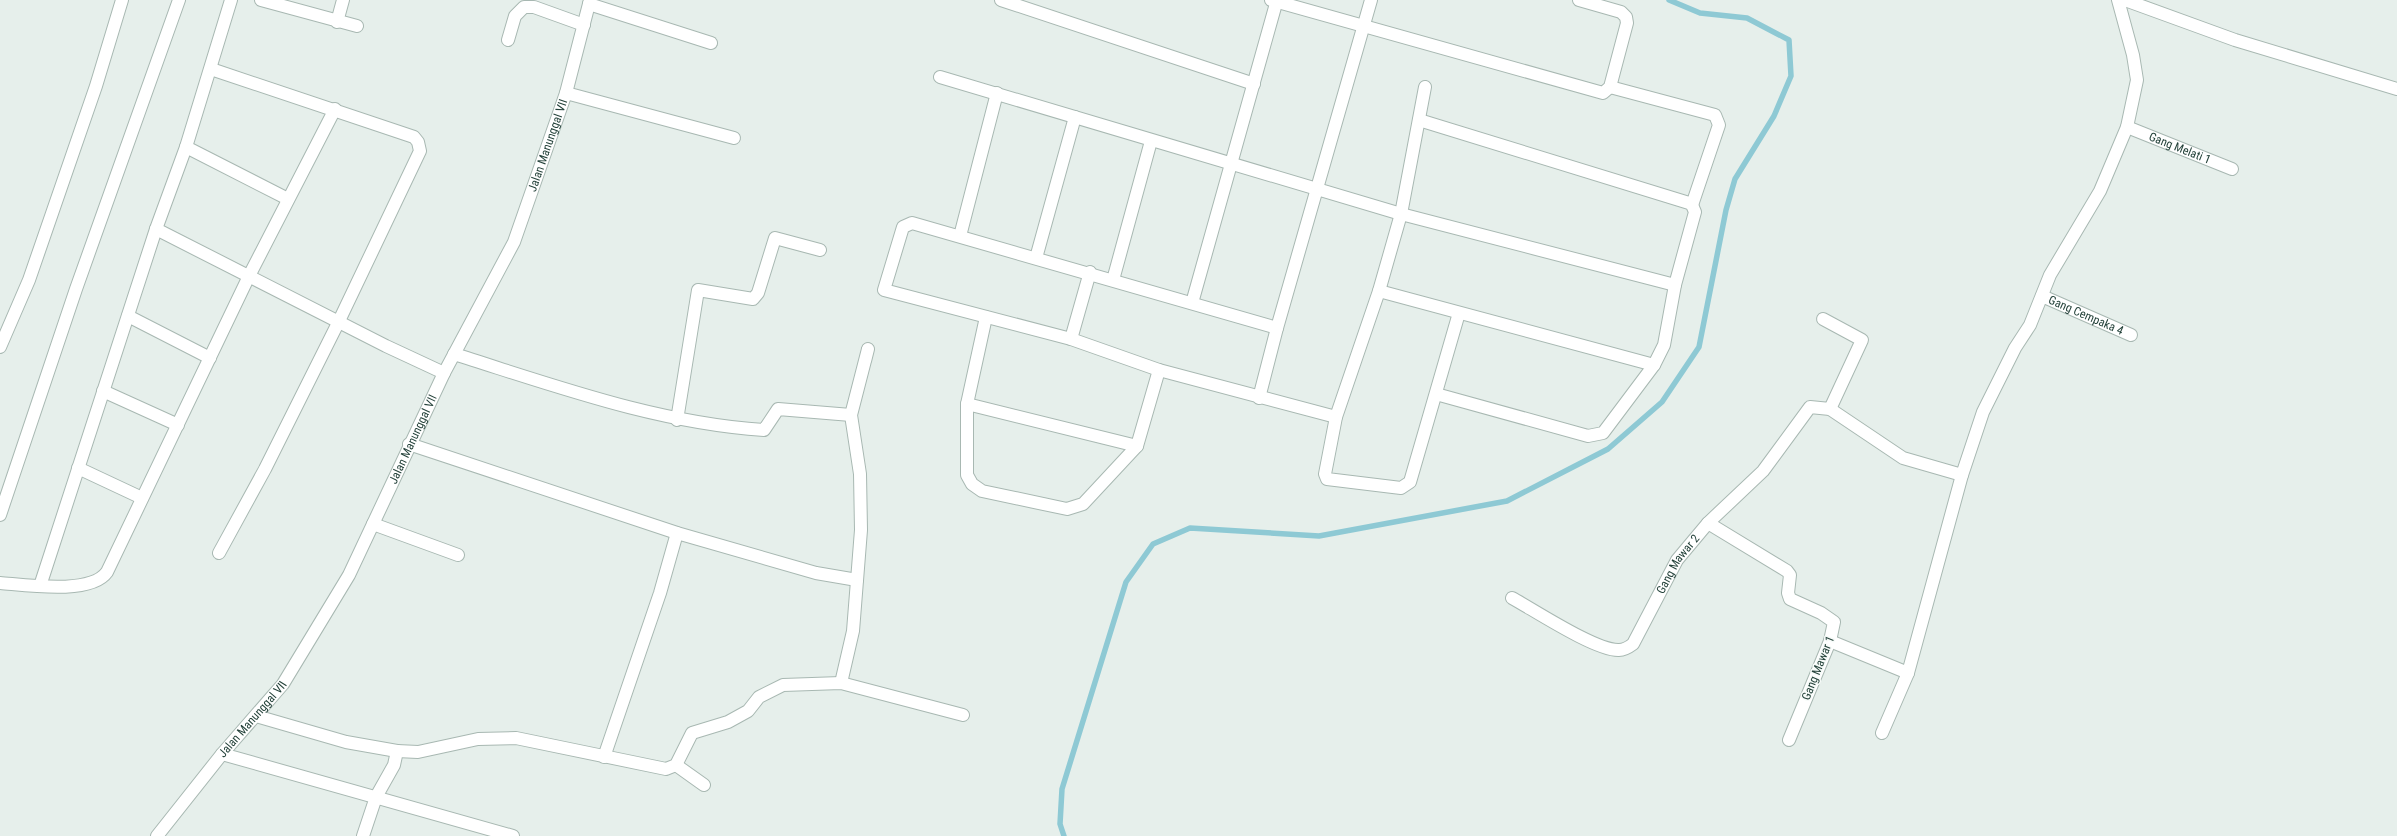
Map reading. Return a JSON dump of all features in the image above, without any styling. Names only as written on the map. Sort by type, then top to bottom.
[{"type":"street","points":[[0,347],[29,280],[96,86],[122,0]]},
{"type":"street","points":[[0,515],[4,489],[179,0]]},
{"type":"street","points":[[40,586],[156,229],[186,147],[230,0]]},
{"type":"street","points":[[261,0],[337,22],[357,26]]},
{"type":"street","points":[[337,22],[343,0]]},
{"type":"street","points":[[1001,0],[1254,84]]},
{"type":"street","points":[[1259,398],[1277,328],[1371,0]]},
{"type":"street","points":[[1192,303],[1254,84],[1275,1],[1599,93],[1606,92],[1610,87],[1627,23],[1626,17],[1621,12],[1579,0]]},
{"type":"street","points":[[1882,734],[1908,673],[1962,475],[1983,412],[2015,348],[2030,325],[2050,275],[2100,191],[2127,127],[2137,80],[2133,55],[2118,0]]},
{"type":"street","points":[[2125,0],[2235,40],[2397,88]]},
{"type":"street","points":[[589,2],[711,42]]},
{"type":"street","name":"Jalan Manunggal VII","points":[[157,836],[222,754],[283,684],[349,575],[374,524],[409,444],[444,373],[514,242],[566,93],[589,2]]},
{"type":"street","points":[[508,40],[515,16],[524,7],[534,8],[584,25]]},
{"type":"street","points":[[210,69],[335,109],[414,137],[418,142],[420,151],[339,321],[254,489],[219,553]]},
{"type":"street","points":[[940,77],[1231,165],[1401,214],[1675,286]]},
{"type":"street","points":[[1425,87],[1401,214],[1379,291],[1336,417],[1326,478],[1405,487],[1412,479],[1459,312]]},
{"type":"street","points":[[1436,394],[1594,436],[1606,430],[1654,365],[1666,340],[1675,286],[1694,216],[1692,205],[1719,125],[1715,115],[1610,87]]},
{"type":"street","points":[[566,93],[734,138]]},
{"type":"street","points":[[960,236],[997,94]]},
{"type":"street","points":[[0,583],[40,586],[76,586],[103,577],[249,276],[335,109]]},
{"type":"street","points":[[1036,258],[1075,117]]},
{"type":"street","points":[[1419,120],[1692,205]]},
{"type":"street","name":"Gang Melati 1","points":[[2127,127],[2232,169]]},
{"type":"street","points":[[1113,280],[1151,141]]},
{"type":"street","points":[[186,147],[288,199]]},
{"type":"street","points":[[1277,328],[1090,272],[912,223],[907,223],[902,231],[884,290],[986,318],[1071,339],[1159,370],[1259,398],[1336,417]]},
{"type":"street","points":[[156,229],[386,346],[444,373]]},
{"type":"street","points":[[677,420],[698,290],[753,299],[758,293],[775,238],[820,250]]},
{"type":"street","points":[[1071,339],[1090,272]]},
{"type":"street","points":[[1379,291],[1654,365]]},
{"type":"street","name":"Gang Cempaka 4","points":[[2042,296],[2131,335]]},
{"type":"street","points":[[128,316],[210,358]]},
{"type":"street","points":[[986,318],[967,404],[967,475],[972,484],[982,491],[1072,509],[1083,504],[1137,446],[1159,370]]},
{"type":"street","points":[[1823,319],[1862,340],[1830,409],[1903,458],[1962,475]]},
{"type":"street","points":[[841,684],[853,631],[861,530],[860,474],[851,415],[868,349],[865,361]]},
{"type":"street","points":[[454,354],[614,403],[677,420],[764,430],[778,409],[851,415]]},
{"type":"street","points":[[103,391],[178,425]]},
{"type":"street","points":[[967,404],[1137,446]]},
{"type":"street","name":"Gang Mawar 2","points":[[1512,598],[1593,643],[1618,650],[1627,648],[1633,644],[1677,560],[1708,523],[1763,471],[1810,407],[1830,409]]},
{"type":"street","points":[[409,444],[677,533],[816,573],[857,580]]},
{"type":"street","points":[[78,468],[142,498]]},
{"type":"street","name":"Gang Mawar 1","points":[[1708,523],[1787,571],[1790,575],[1788,593],[1790,599],[1821,613],[1834,622],[1830,641],[1789,740]]},
{"type":"street","points":[[374,524],[458,555]]},
{"type":"street","points":[[604,757],[660,593],[677,533]]},
{"type":"street","points":[[1830,641],[1908,673]]},
{"type":"street","points":[[256,716],[346,742],[396,751],[418,752],[472,740],[509,738],[666,769],[676,765],[692,733],[728,722],[748,711],[759,697],[783,684],[841,684],[963,715]]},
{"type":"street","points":[[362,836],[376,797],[394,765],[396,751]]},
{"type":"street","points":[[222,754],[513,836]]},
{"type":"street","points":[[676,765],[704,785]]},
{"type":"waterway","points":[[1064,836],[1060,824],[1062,789],[1126,582],[1153,544],[1190,528],[1319,536],[1507,501],[1608,449],[1662,402],[1699,347],[1726,210],[1735,179],[1774,116],[1791,76],[1789,40],[1747,18],[1700,13],[1669,0]]}]
